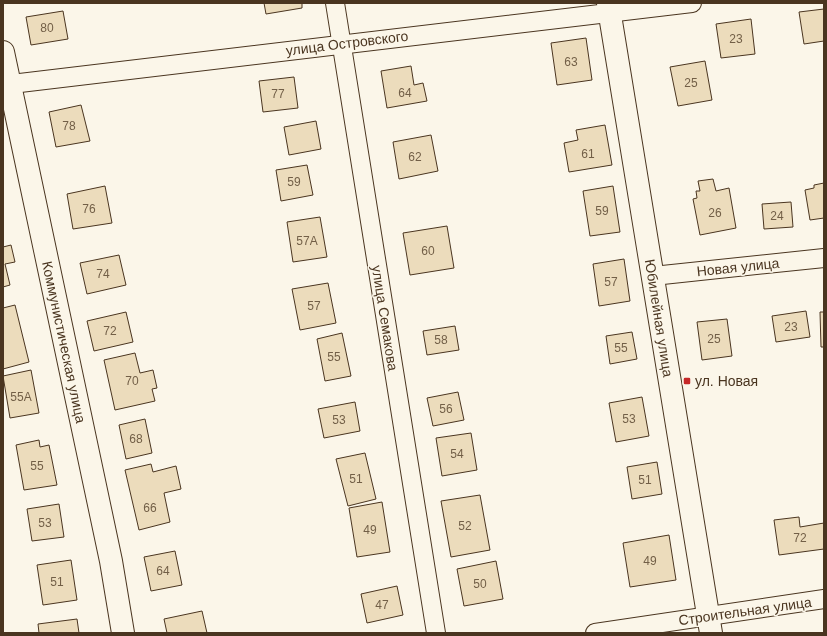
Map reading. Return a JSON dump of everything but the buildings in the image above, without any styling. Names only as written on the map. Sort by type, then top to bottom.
[{"type":"street","name":"улица Семакова","points":[[335,3],[436,633]]},
{"type":"street","name":"улица Островского","points":[[6,85],[341,44],[608,8],[692,3]]},
{"type":"street","name":"Юбилейная улица","points":[[608,8],[709,624]]},
{"type":"street","name":"Коммунистическая улица","points":[[3,52],[6,85],[109,553],[123,633]]},
{"type":"street","name":"Новая улица","points":[[653,276],[824,258]]},
{"type":"street","name":"Строительная улица","points":[[595,633],[709,624],[824,600]]},
{"type":"place","name":"ул. Новая","points":[[687,381]]}]
